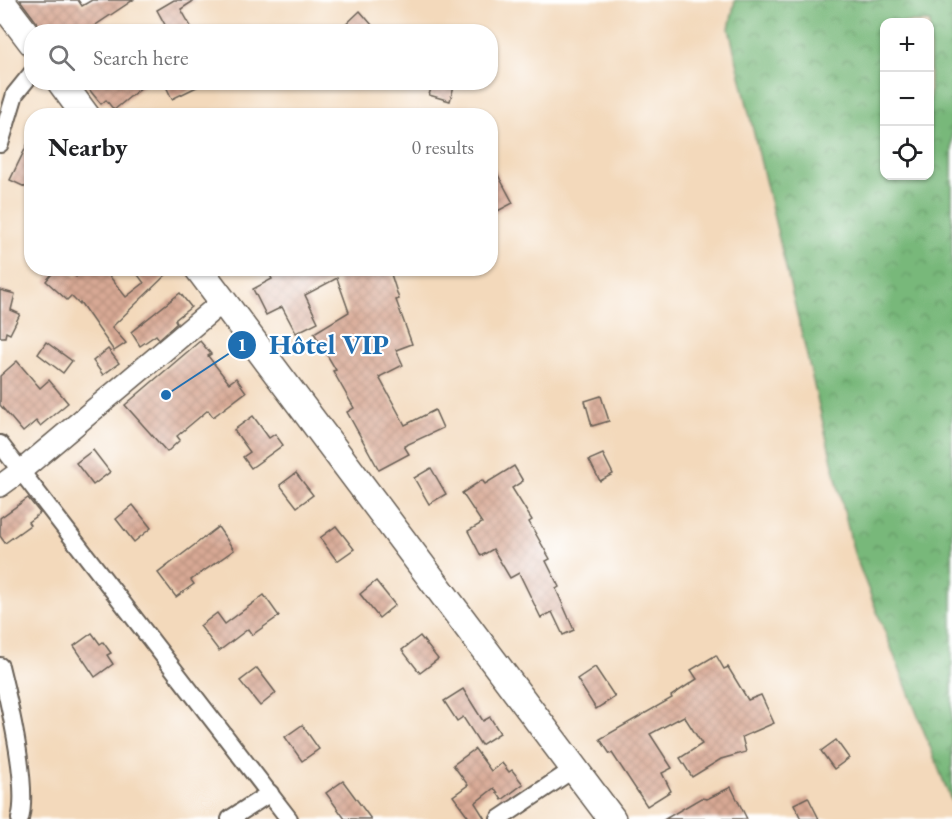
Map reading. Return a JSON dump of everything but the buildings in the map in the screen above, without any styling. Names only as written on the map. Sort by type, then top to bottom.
[{"type":"highway","points":[[2,4],[24,32]]},
{"type":"highway","points":[[68,90],[80,108]]},
{"type":"highway","points":[[204,276],[612,819]]},
{"type":"street","points":[[0,144],[15,94],[24,83]]},
{"type":"street","points":[[0,486],[222,302]]},
{"type":"street","points":[[0,444],[290,819]]},
{"type":"street","points":[[0,666],[22,780],[23,808],[20,819]]},
{"type":"street","points":[[499,819],[575,768]]},
{"type":"street","points":[[230,819],[270,793]]},
{"type":"green space","points":[[735,0],[952,0],[952,803],[854,553],[729,29]]},
{"type":"place","name":"Hôtel VIP","points":[[166,395]]}]
